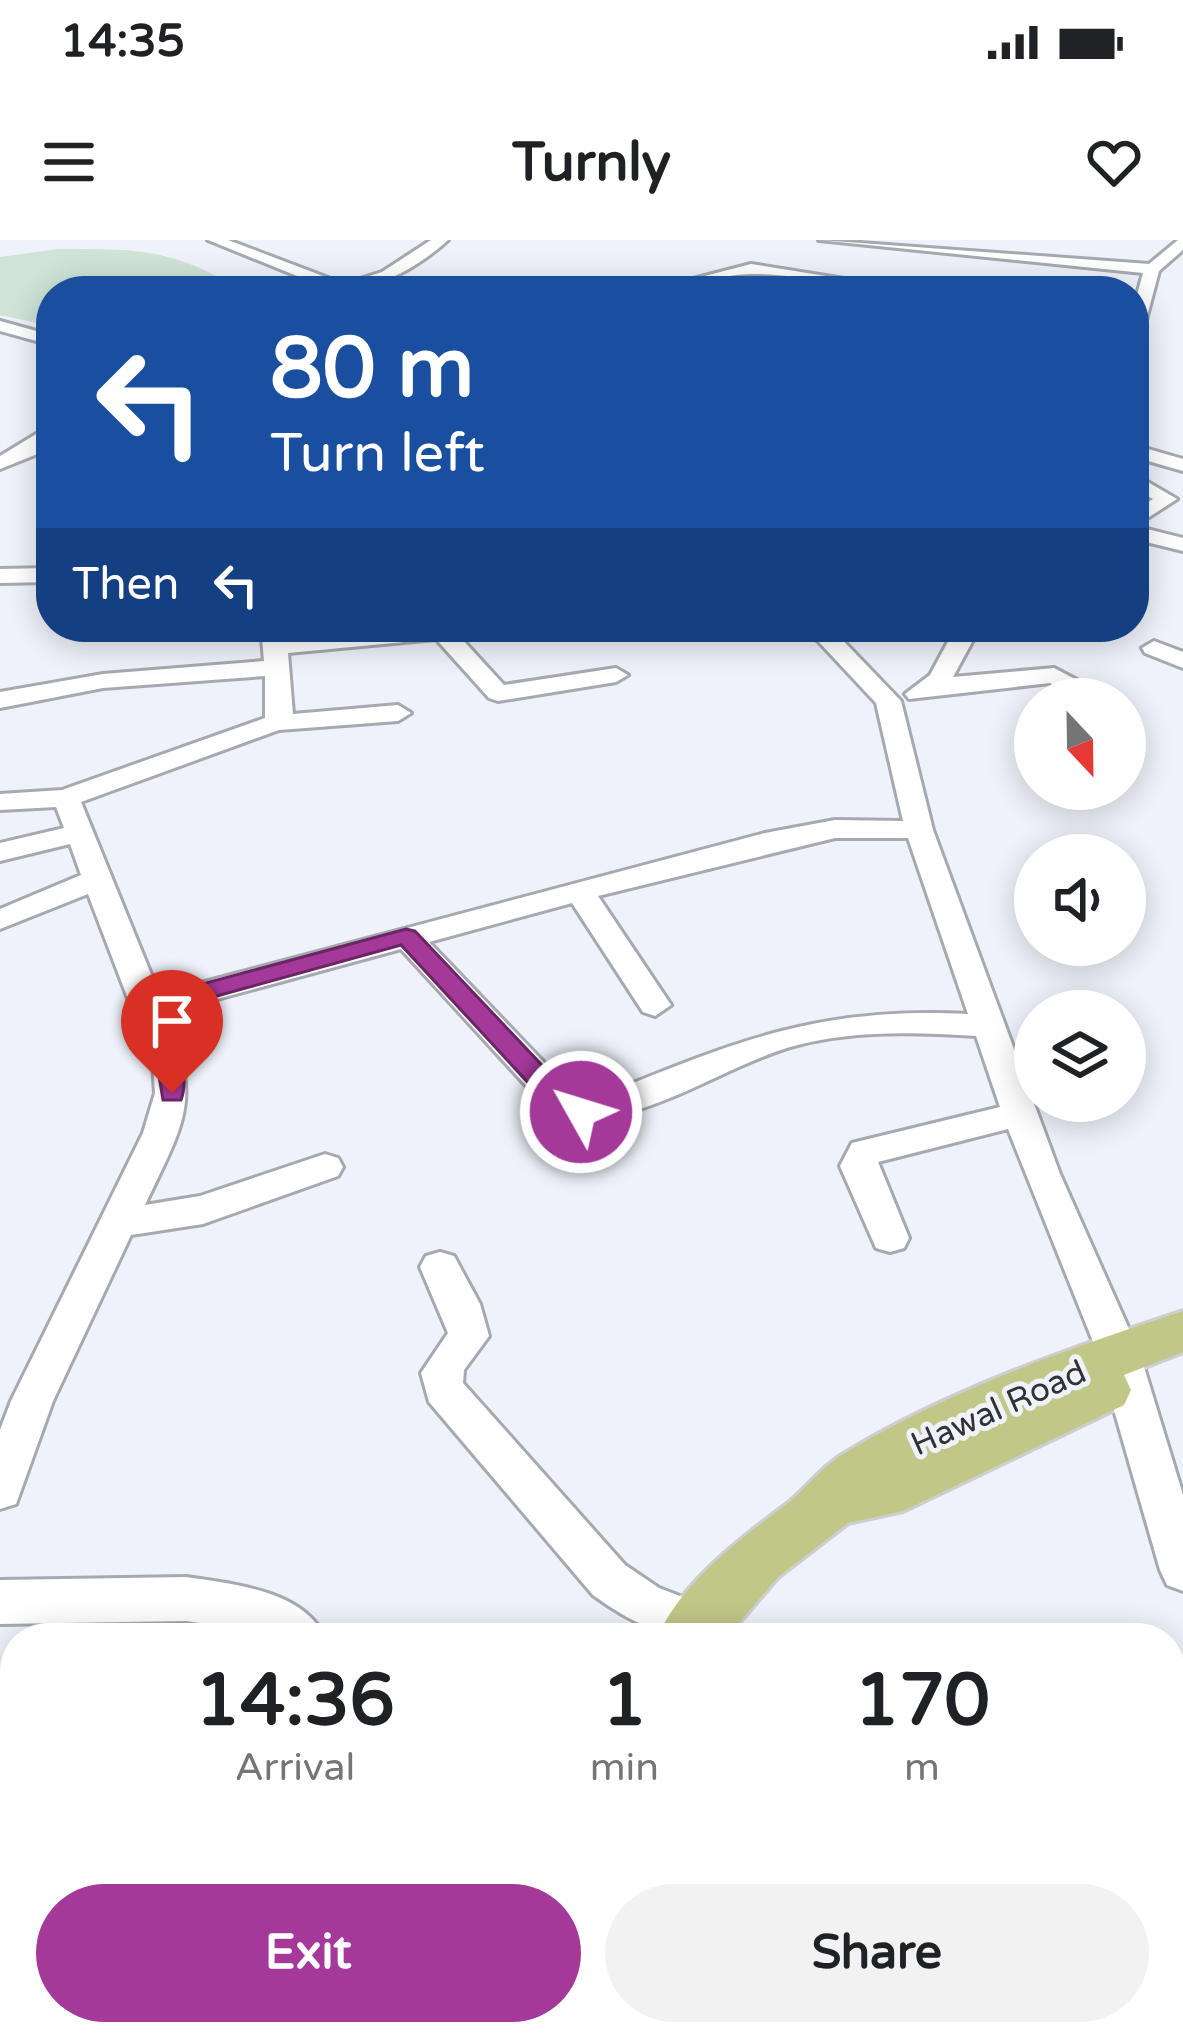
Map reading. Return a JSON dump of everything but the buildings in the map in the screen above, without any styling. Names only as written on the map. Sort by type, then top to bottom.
[{"type":"main road","name":"Hawal Road","points":[[698,1623],[758,1559],[827,1507],[883,1494],[1183,1331]]},
{"type":"main road","name":"Hawal Road","points":[[1122,1367],[1183,1364]]},
{"type":"street","points":[[215,240],[309,276]]},
{"type":"street","points":[[382,276],[441,240]]},
{"type":"street","points":[[826,240],[1152,269]]},
{"type":"street","points":[[1149,280],[1152,269],[1183,243]]},
{"type":"street","points":[[721,276],[751,269],[795,276]]},
{"type":"street","points":[[0,326],[36,336]]},
{"type":"street","points":[[0,444],[36,437]]},
{"type":"street","points":[[0,464],[36,442]]},
{"type":"street","points":[[1149,455],[1183,465]]},
{"type":"street","points":[[1149,489],[1167,499],[1149,510]]},
{"type":"street","points":[[1149,536],[1183,545]]},
{"type":"street","points":[[0,576],[36,575]]},
{"type":"street","points":[[0,700],[274,647],[339,642]]},
{"type":"street","points":[[451,642],[498,693],[616,675]]},
{"type":"street","points":[[832,642],[888,701],[919,830],[1014,1091]]},
{"type":"street","points":[[933,687],[959,642]]},
{"type":"street","points":[[274,647],[281,712],[275,723]]},
{"type":"street","points":[[1154,648],[1183,661]]},
{"type":"street","points":[[1024,678],[1060,678]]},
{"type":"street","points":[[888,701],[933,687],[1014,679]]},
{"type":"street","points":[[0,802],[66,798],[275,723],[398,713]]},
{"type":"street","points":[[0,1490],[32,1401],[160,1133],[172,1093],[170,1064],[98,879],[75,834],[66,798]]},
{"type":"street","points":[[145,1008],[579,890],[835,829],[919,830]]},
{"type":"street","points":[[0,852],[75,834]]},
{"type":"street","points":[[0,920],[98,879]]},
{"type":"street","points":[[579,890],[655,1005]]},
{"type":"street","points":[[406,936],[565,1106],[581,1112],[602,1110],[736,1056],[837,1026],[906,1021],[991,1026]]},
{"type":"street","points":[[890,1238],[862,1187],[858,1166],[866,1152],[1014,1116]]},
{"type":"street","points":[[1025,1122],[1122,1367],[1183,1570]]},
{"type":"street","points":[[117,1223],[203,1210],[325,1167]]},
{"type":"street","points":[[440,1267],[470,1336],[444,1362],[439,1376],[444,1390],[609,1580],[677,1623]]},
{"type":"street","points":[[0,1602],[186,1599],[250,1608],[276,1623]]},
{"type":"green space","points":[[58,249],[111,250],[154,254],[217,276],[36,276],[36,323],[0,315],[0,257]]},
{"type":"route","points":[[172,1093],[170,1064],[145,1008],[406,936],[565,1106],[581,1112]]}]
